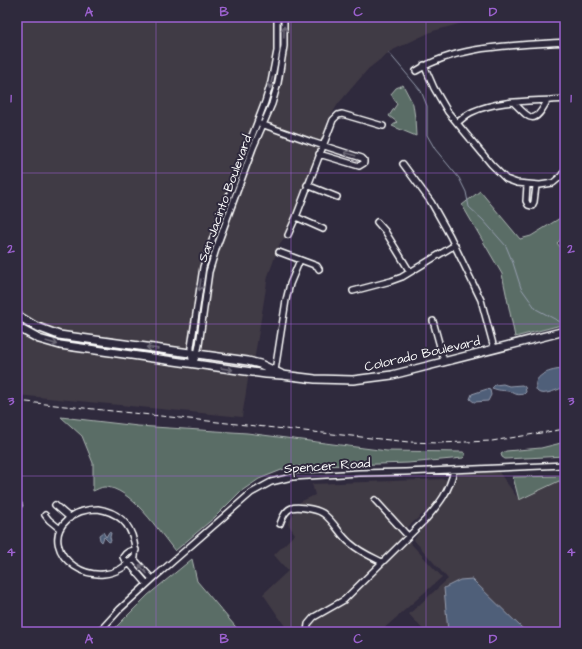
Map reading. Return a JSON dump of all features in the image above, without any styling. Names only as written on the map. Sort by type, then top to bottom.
[{"type":"main road","name":"Colorado Boulevard","points":[[17,315],[35,326],[59,335],[248,361],[260,364],[282,375]]},
{"type":"main road","name":"Colorado Boulevard","points":[[17,327],[39,339],[60,345],[266,374],[315,379],[353,380],[392,375],[565,330]]},
{"type":"street","name":"San Jacinto Boulevard","points":[[193,364],[197,308],[203,267],[265,102],[275,67],[277,51],[277,17]]},
{"type":"street","name":"San Jacinto Boulevard","points":[[194,354],[211,268],[217,246],[260,131],[272,104],[281,68],[284,46],[284,17]]},
{"type":"street","points":[[416,71],[424,66],[453,55],[477,50],[565,42]]},
{"type":"street","points":[[424,66],[441,102],[502,175],[511,181],[536,186],[553,183],[565,171]]},
{"type":"street","points":[[275,67],[281,68]]},
{"type":"street","points":[[457,122],[471,112],[486,107],[565,99]]},
{"type":"street","points":[[514,103],[528,117],[531,118],[536,117],[547,101]]},
{"type":"street","points":[[288,235],[333,120],[338,115],[342,114],[383,126]]},
{"type":"street","points":[[255,126],[263,124],[323,146],[362,158],[364,163],[359,166],[319,154]]},
{"type":"street","points":[[255,126],[260,131]]},
{"type":"street","points":[[403,164],[431,202],[455,246],[481,300],[494,348]]},
{"type":"street","points":[[307,185],[337,197]]},
{"type":"street","points":[[527,185],[526,201],[528,205],[532,206],[536,186]]},
{"type":"street","points":[[225,207],[231,210]]},
{"type":"street","points":[[296,217],[323,229]]},
{"type":"street","points":[[377,222],[386,231],[410,272]]},
{"type":"street","points":[[353,291],[391,281],[410,272],[455,246]]},
{"type":"street","points":[[278,252],[317,266],[319,269]]},
{"type":"street","points":[[275,371],[278,361],[286,300],[290,284],[300,260]]},
{"type":"street","points":[[198,302],[204,306]]},
{"type":"street","points":[[197,308],[204,306]]},
{"type":"street","points":[[433,321],[444,361]]},
{"type":"street","name":"Spencer Road","points":[[99,632],[120,609],[152,579],[251,493],[271,482],[292,477],[354,473],[565,465]]},
{"type":"street","points":[[307,631],[308,624],[314,617],[344,600],[426,519],[438,505],[451,484],[454,470]]},
{"type":"street","points":[[375,500],[408,536]]},
{"type":"street","points":[[55,505],[70,518]]},
{"type":"street","points":[[280,524],[288,510],[294,507],[320,511],[325,514],[339,532],[357,549],[382,562]]},
{"type":"street","points":[[91,510],[103,510],[114,514],[128,527],[132,534],[136,550],[134,559],[121,569],[105,574],[92,575],[81,571],[70,563],[61,552],[58,539],[60,529],[70,518],[80,512],[91,510]]},
{"type":"street","points":[[45,514],[49,520],[60,529]]},
{"type":"street","points":[[136,550],[129,552],[123,557],[147,584]]},
{"type":"street","points":[[134,559],[152,579]]},
{"type":"shaded area","points":[[17,17],[502,17],[477,19],[433,31],[391,51],[368,69],[338,104],[327,122],[323,146],[288,235],[280,243],[268,276],[255,355],[249,373],[242,417],[17,395]]},
{"type":"shaded area","points":[[454,470],[499,472],[519,500],[559,481],[565,484],[565,632],[425,632],[409,614],[448,579],[414,540],[451,484]]},
{"type":"shaded area","points":[[446,479],[448,481],[447,484],[430,510],[429,509],[401,533],[442,577],[380,632],[289,632],[263,594],[288,571],[274,555],[295,534],[288,524],[300,502],[315,495],[312,484]]},
{"type":"green space","points":[[403,85],[413,104],[416,136],[392,126],[397,122],[389,116],[397,104],[391,94],[396,88]]},
{"type":"green space","points":[[480,191],[520,239],[531,236],[565,215],[565,236],[557,243],[565,253],[565,324],[515,337],[502,274],[462,205]]},
{"type":"green space","points":[[61,417],[138,426],[247,433],[387,451],[463,452],[465,453],[465,456],[463,458],[408,463],[289,467],[259,479],[240,492],[215,517],[175,551],[144,512],[124,494],[114,489],[104,487],[93,491],[93,463],[82,436]]},
{"type":"green space","points":[[565,442],[565,456],[505,459],[501,454],[506,451],[541,448]]},
{"type":"green space","points":[[565,476],[565,484],[559,481],[519,500],[513,477]]},
{"type":"green space","points":[[192,559],[197,581],[240,632],[111,632],[148,595]]},
{"type":"water","points":[[565,369],[565,387],[552,392],[537,392],[536,383],[540,376],[553,370]]},
{"type":"water","points":[[503,384],[509,386],[522,385],[525,387],[526,392],[521,395],[492,388],[495,385]]},
{"type":"water","points":[[487,389],[490,390],[491,395],[488,401],[474,402],[470,399],[472,394]]},
{"type":"water","points":[[103,532],[106,537],[109,532],[111,533],[111,541],[109,542],[104,537],[102,542],[100,540],[99,535]]},
{"type":"water","points":[[472,579],[526,632],[448,632],[444,588],[460,580]]},
{"type":"waterway","points":[[389,53],[421,91],[427,106],[427,135],[435,149],[459,178],[466,192],[469,207],[483,220],[506,246],[521,288],[536,309],[564,324]]},
{"type":"railway","points":[[17,401],[409,442],[438,443],[492,441],[565,429]]}]
